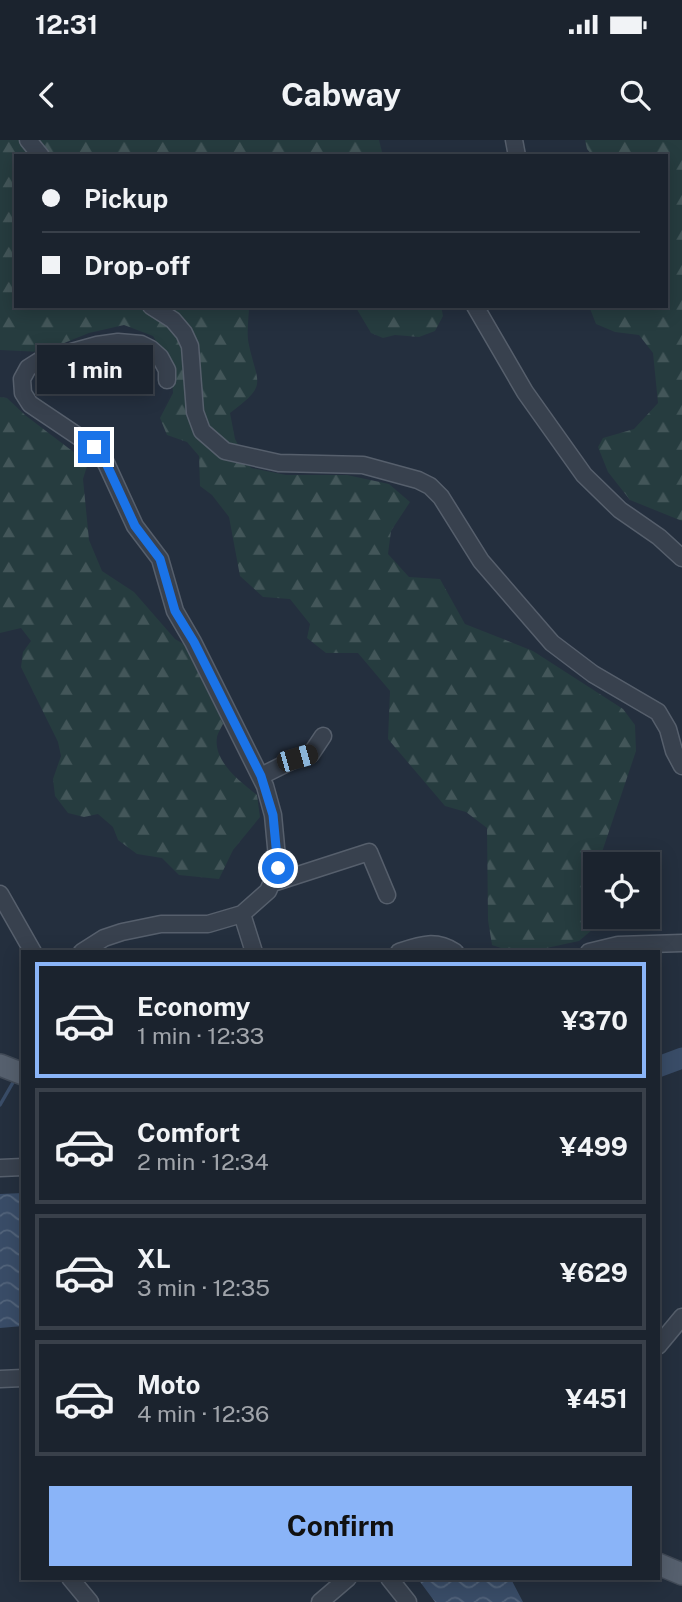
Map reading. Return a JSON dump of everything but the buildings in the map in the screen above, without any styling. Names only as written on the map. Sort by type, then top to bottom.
[{"type":"main road","points":[[0,1065],[21,1073]]},
{"type":"main road","points":[[660,1565],[682,1574]]},
{"type":"street","points":[[28,140],[39,154]]},
{"type":"street","points":[[153,308],[173,320],[184,333],[190,346],[195,412],[202,431],[225,451],[279,463],[363,466],[418,480],[430,486],[481,561],[552,643],[582,667],[658,712],[682,765]]},
{"type":"street","points":[[476,308],[526,392],[584,475],[620,510],[659,537],[682,558]]},
{"type":"street","points":[[85,950],[104,938],[122,932],[161,924],[208,924],[242,914],[268,891],[278,868],[273,815],[261,776],[194,642],[175,611],[160,559],[135,526],[106,463],[94,447],[30,404],[23,393],[22,379],[28,368],[38,361],[118,342],[141,344],[151,349],[160,357],[167,370],[167,380]]},
{"type":"street","points":[[261,776],[311,754],[323,736]]},
{"type":"street","points":[[273,883],[369,852],[387,895]]},
{"type":"street","points":[[0,894],[32,950]]},
{"type":"street","points":[[242,914],[253,950]]},
{"type":"street","points":[[406,950],[431,943],[442,944],[452,950]]},
{"type":"street","points":[[597,950],[618,945],[682,943]]},
{"type":"street","points":[[0,1168],[21,1167]]},
{"type":"street","points":[[660,1344],[682,1317]]},
{"type":"street","points":[[0,1379],[21,1378]]},
{"type":"street","points":[[72,1580],[90,1602]]},
{"type":"street","points":[[320,1602],[346,1580]]},
{"type":"street","points":[[391,1580],[408,1602]]},
{"type":"green space","points":[[0,140],[379,140],[382,154],[14,154],[14,308],[249,308],[248,340],[257,384],[250,396],[230,413],[235,439],[251,468],[286,475],[347,475],[389,484],[410,502],[391,531],[388,554],[409,577],[440,579],[465,624],[533,651],[623,709],[635,725],[636,751],[602,852],[583,852],[583,929],[593,929],[579,941],[537,950],[507,950],[492,945],[488,920],[487,828],[466,812],[445,806],[388,739],[390,691],[358,653],[326,653],[307,638],[310,624],[290,599],[263,597],[240,576],[229,517],[212,495],[200,486],[199,456],[187,442],[167,435],[160,418],[173,393],[171,365],[153,336],[124,325],[89,333],[42,352],[0,350]]},
{"type":"green space","points":[[585,140],[682,140],[682,521],[630,500],[608,472],[598,447],[603,438],[634,429],[658,403],[653,353],[639,335],[615,332],[596,324],[590,308],[668,308],[668,154],[591,154]]},
{"type":"green space","points":[[356,308],[441,308],[443,316],[435,331],[419,337],[395,335],[383,338],[371,333]]},
{"type":"green space","points":[[0,397],[7,398],[88,463],[83,479],[89,540],[102,571],[134,592],[175,639],[192,649],[224,722],[217,737],[219,755],[243,784],[257,795],[260,817],[233,850],[219,879],[179,875],[162,858],[137,854],[118,840],[113,827],[98,814],[84,817],[68,813],[55,796],[53,779],[61,756],[58,742],[21,667],[23,652],[31,641],[21,628],[0,633]]},
{"type":"water","points":[[21,1193],[21,1326],[0,1328],[0,1194]]},
{"type":"water","points":[[419,1580],[512,1580],[523,1602],[435,1602]]},
{"type":"waterway","points":[[660,1066],[682,1058]]},
{"type":"waterway","points":[[0,1105],[15,1079]]},
{"type":"route","points":[[94,447],[106,463],[135,526],[160,559],[175,611],[194,642],[261,776],[273,815],[278,868]]}]
